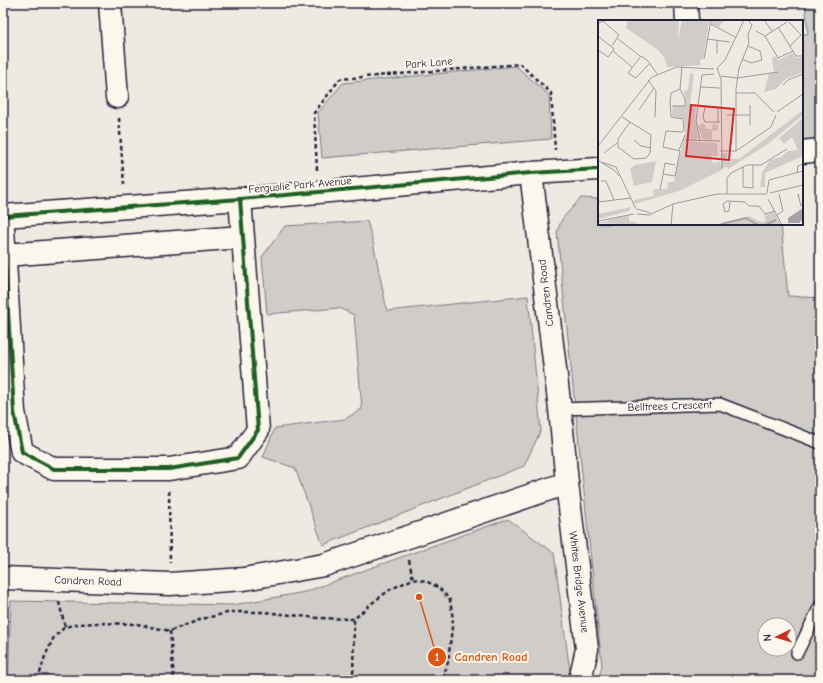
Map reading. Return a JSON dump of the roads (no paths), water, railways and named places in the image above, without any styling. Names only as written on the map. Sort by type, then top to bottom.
[{"type":"street","points":[[110,3],[117,97]]},
{"type":"street","points":[[686,3],[687,20]]},
{"type":"street","points":[[803,152],[820,150]]},
{"type":"street","name":"Ferguslie Park Avenue","points":[[3,216],[240,199],[531,173],[598,169]]},
{"type":"street","name":"Candren Road","points":[[3,578],[170,584],[244,579],[324,564],[566,483],[560,409],[531,173]]},
{"type":"street","points":[[3,228],[14,412],[22,452],[54,468],[169,469],[238,458],[258,430],[240,199]]},
{"type":"street","points":[[5,255],[242,237]]},
{"type":"street","name":"Whites Bridge Avenue","points":[[566,483],[587,649],[580,680]]},
{"type":"lane","name":"Belltrees Crescent","points":[[560,409],[720,404],[820,443]]},
{"type":"lane","points":[[797,653],[820,606]]},
{"type":"place","name":"Candren Road","points":[[419,597]]}]
